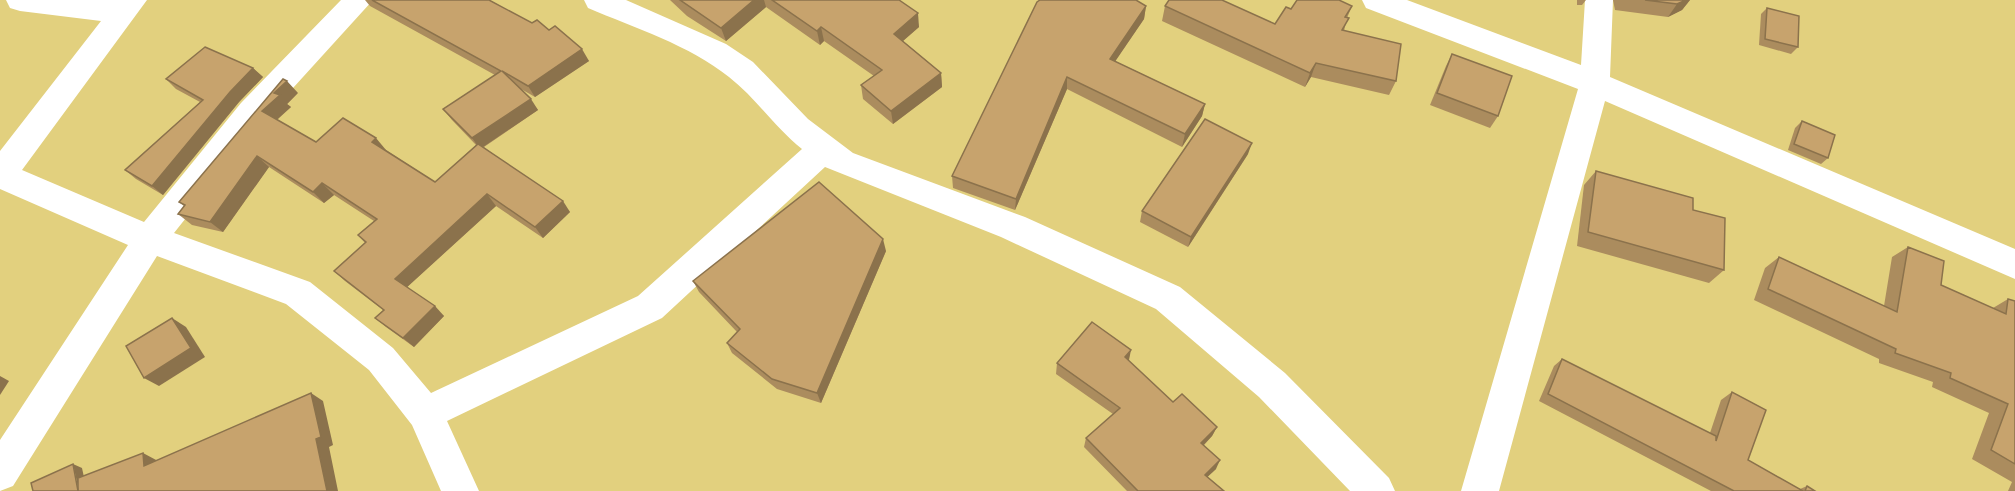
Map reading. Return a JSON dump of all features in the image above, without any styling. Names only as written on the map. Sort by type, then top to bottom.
[{"type":"street","points":[[20,0],[128,6]]},
{"type":"street","points":[[0,473],[150,239],[252,112],[359,0]]},
{"type":"street","points":[[598,0],[716,52],[742,70],[797,128],[842,162],[1013,227],[1168,297],[1272,385],[1376,491]]},
{"type":"street","points":[[1376,0],[1595,83],[2015,264]]},
{"type":"street","points":[[1480,491],[1595,83],[1599,0]]},
{"type":"street","points":[[128,6],[0,175],[150,239],[298,294],[381,359],[424,413],[460,491]]},
{"type":"street","points":[[424,413],[650,307],[823,149]]},
{"type":"building","points":[[372,0],[489,0],[532,23],[537,20],[549,30],[555,26],[582,49],[528,86],[502,71],[531,99],[472,138],[443,109],[501,71]]},
{"type":"building","points":[[680,0],[754,0],[721,28]]},
{"type":"building","points":[[772,0],[899,0],[918,13],[894,34],[941,73],[891,111],[861,85],[882,70],[821,27],[817,31]]},
{"type":"building","points":[[1040,0],[1136,0],[1146,6],[1110,59],[1205,104],[1185,134],[1067,77],[1016,199],[952,176]]},
{"type":"building","points":[[1169,0],[1222,0],[1275,24],[1286,7],[1291,9],[1297,0],[1339,0],[1352,6],[1345,17],[1349,18],[1342,30],[1401,44],[1396,81],[1316,63],[1310,73],[1165,6]]},
{"type":"building","points":[[1645,0],[1686,0],[1677,4]]},
{"type":"building","points":[[1767,8],[1799,16],[1798,47],[1765,39]]},
{"type":"building","points":[[205,47],[253,68],[230,92],[152,186],[125,170],[203,100],[166,79]]},
{"type":"building","points":[[1452,54],[1512,76],[1498,116],[1437,93]]},
{"type":"building","points":[[283,79],[287,81],[274,93],[280,95],[262,111],[316,142],[343,118],[376,138],[372,142],[435,182],[478,144],[563,201],[535,227],[487,194],[395,279],[435,306],[403,338],[375,318],[384,310],[334,271],[366,242],[358,235],[377,219],[322,183],[313,192],[257,156],[210,222],[178,214],[185,205],[179,202]]},
{"type":"building","points":[[1205,119],[1252,143],[1191,237],[1142,211]]},
{"type":"building","points":[[1802,121],[1835,135],[1828,158],[1794,144]]},
{"type":"building","points":[[1596,171],[1693,198],[1693,210],[1725,218],[1724,270],[1588,232]]},
{"type":"building","points":[[819,182],[883,239],[817,393],[772,379],[727,343],[740,329],[693,281]]},
{"type":"building","points":[[1908,247],[1944,261],[1941,285],[2006,314],[2008,299],[2015,301],[2015,464],[1991,450],[2008,404],[1950,378],[1951,373],[1895,353],[1896,349],[1768,289],[1779,257],[1897,312]]},
{"type":"building","points":[[172,318],[191,348],[144,378],[126,346]]},
{"type":"building","points":[[1092,322],[1131,350],[1125,357],[1173,402],[1182,394],[1217,427],[1201,443],[1220,460],[1205,475],[1224,491],[1138,491],[1086,438],[1120,408],[1057,363]]},
{"type":"building","points":[[1562,359],[1716,436],[1716,441],[1732,392],[1766,410],[1748,460],[1803,491],[1734,491],[1548,394]]},
{"type":"building","points":[[311,393],[321,437],[316,439],[327,491],[78,491],[78,478],[143,453],[144,466]]},
{"type":"building","points":[[73,464],[78,491],[33,491],[31,483]]},
{"type":"building","points":[[1807,486],[1815,491],[1805,491]]}]
